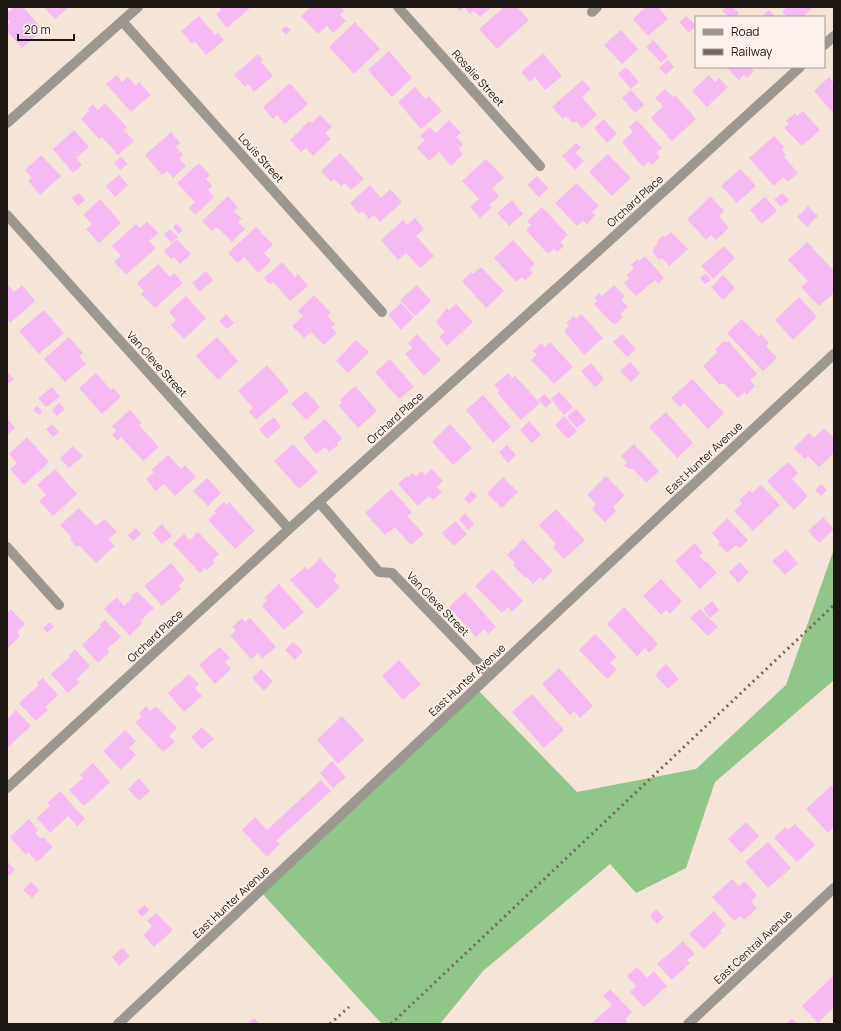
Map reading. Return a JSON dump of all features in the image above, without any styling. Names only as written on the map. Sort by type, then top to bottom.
[{"type":"street","points":[[7,123],[138,7]]},
{"type":"street","name":"Rosalie Street","points":[[398,7],[540,166]]},
{"type":"street","name":"Louis Street","points":[[122,21],[382,312]]},
{"type":"street","points":[[825,44],[834,36]]},
{"type":"street","name":"Orchard Place","points":[[7,788],[289,529],[799,68]]},
{"type":"street","name":"Van Cleve Street","points":[[7,215],[289,529]]},
{"type":"street","name":"East Hunter Avenue","points":[[118,1024],[834,354]]},
{"type":"street","name":"Van Cleve Street","points":[[319,502],[380,572],[392,573],[490,675]]},
{"type":"street","points":[[7,547],[59,605]]},
{"type":"street","name":"East Central Avenue","points":[[688,1024],[834,888]]},
{"type":"green space","points":[[834,549],[834,680],[715,782],[686,868],[636,893],[610,864],[483,971],[440,1024],[382,1024],[260,891],[476,688],[577,792],[696,769],[786,685]]},
{"type":"building","points":[[14,7],[23,7],[40,26],[33,33],[36,36],[22,48],[7,31],[7,25],[10,22],[7,18],[7,13]]},
{"type":"building","points":[[44,7],[69,7],[55,19]]},
{"type":"building","points":[[219,7],[251,7],[227,28],[216,14],[221,10]]},
{"type":"building","points":[[311,7],[341,7],[344,11],[340,15],[346,21],[333,33],[327,26],[318,34],[301,16]]},
{"type":"building","points":[[456,7],[464,7],[460,11]]},
{"type":"building","points":[[464,7],[492,7],[480,17],[474,11],[470,14]]},
{"type":"building","points":[[504,7],[517,7],[529,20],[497,49],[479,29]]},
{"type":"building","points":[[646,7],[658,7],[668,19],[648,36],[633,19]]},
{"type":"building","points":[[726,7],[733,7],[739,13],[736,16],[728,16],[722,11]]},
{"type":"building","points":[[787,7],[813,7],[804,16],[786,16],[782,12]]},
{"type":"building","points":[[769,10],[775,16],[762,16]]},
{"type":"building","points":[[199,16],[215,35],[218,33],[224,40],[206,55],[195,42],[192,44],[181,31]]},
{"type":"building","points":[[686,16],[695,24],[695,26],[689,33],[679,22]]},
{"type":"building","points":[[355,22],[380,49],[354,74],[329,47]]},
{"type":"building","points":[[286,26],[291,30],[286,35],[281,30]]},
{"type":"building","points":[[621,30],[638,49],[622,64],[604,45]]},
{"type":"building","points":[[653,40],[668,56],[661,63],[646,47]]},
{"type":"building","points":[[389,51],[412,78],[392,97],[368,70]]},
{"type":"building","points":[[543,53],[562,76],[545,90],[535,77],[530,82],[521,72]]},
{"type":"building","points":[[258,54],[263,60],[261,62],[273,76],[254,92],[248,84],[245,87],[234,75]]},
{"type":"building","points":[[668,60],[674,67],[666,75],[659,68]]},
{"type":"building","points":[[626,67],[639,82],[631,89],[618,74]]},
{"type":"building","points":[[727,68],[753,68],[752,69],[754,71],[747,78],[744,75],[739,80]]},
{"type":"building","points":[[117,75],[122,82],[128,77],[136,86],[139,82],[151,95],[131,112],[106,84]]},
{"type":"building","points":[[709,75],[715,82],[719,78],[728,87],[707,107],[692,91]]},
{"type":"building","points":[[829,77],[834,83],[834,114],[814,91]]},
{"type":"building","points":[[582,80],[591,89],[582,97],[597,115],[582,128],[576,121],[573,123],[566,116],[563,119],[552,107]]},
{"type":"building","points":[[290,83],[308,104],[285,124],[277,115],[273,119],[263,107]]},
{"type":"building","points":[[415,87],[425,99],[429,96],[442,111],[421,129],[398,102]]},
{"type":"building","points":[[665,89],[673,97],[675,95],[696,119],[672,141],[651,118],[663,106],[655,98]]},
{"type":"building","points":[[631,90],[644,105],[635,113],[622,98]]},
{"type":"building","points":[[105,103],[127,127],[124,130],[134,141],[118,155],[102,137],[99,139],[81,119],[89,111],[88,109],[93,104],[98,110]]},
{"type":"building","points":[[803,111],[820,130],[802,146],[784,128],[789,124],[786,121],[795,113],[797,116]]},
{"type":"building","points":[[320,115],[332,127],[325,133],[331,139],[313,156],[306,148],[301,152],[290,140],[309,121],[312,123]]},
{"type":"building","points":[[604,119],[617,134],[607,143],[594,128]]},
{"type":"building","points":[[449,120],[461,133],[456,137],[463,144],[459,149],[463,154],[451,166],[439,152],[429,161],[417,148],[425,140],[420,136],[430,127],[436,133]]},
{"type":"building","points":[[637,120],[662,148],[656,153],[660,157],[652,165],[649,161],[643,167],[622,142],[633,132],[629,127]]},
{"type":"building","points":[[74,130],[89,147],[76,158],[82,165],[73,173],[53,149]]},
{"type":"building","points":[[171,132],[180,143],[176,147],[183,155],[179,158],[186,166],[173,178],[167,171],[162,175],[145,155]]},
{"type":"building","points":[[774,136],[784,147],[782,150],[786,155],[784,157],[798,173],[788,182],[783,177],[774,186],[749,158]]},
{"type":"building","points":[[576,143],[581,147],[575,153],[584,161],[575,170],[562,156]]},
{"type":"building","points":[[340,153],[364,179],[351,190],[345,183],[341,186],[334,179],[331,182],[321,171]]},
{"type":"building","points":[[608,154],[631,178],[612,196],[589,172]]},
{"type":"building","points":[[41,155],[61,176],[40,195],[28,181],[32,178],[25,170]]},
{"type":"building","points":[[121,157],[128,164],[120,170],[114,163]]},
{"type":"building","points":[[486,159],[504,178],[492,188],[499,196],[489,205],[492,207],[480,218],[470,207],[479,199],[462,181]]},
{"type":"building","points":[[199,163],[210,175],[206,179],[212,186],[208,190],[214,197],[195,215],[189,208],[195,202],[177,183]]},
{"type":"building","points":[[740,169],[756,186],[737,203],[721,186]]},
{"type":"building","points":[[119,175],[128,185],[115,197],[106,186]]},
{"type":"building","points":[[537,176],[548,188],[539,197],[527,185]]},
{"type":"building","points":[[577,183],[599,206],[592,212],[595,215],[587,224],[583,221],[577,226],[555,203]]},
{"type":"building","points":[[370,185],[381,198],[390,189],[402,202],[380,222],[374,215],[369,219],[362,211],[359,214],[350,203]]},
{"type":"building","points":[[79,193],[85,200],[78,206],[72,198]]},
{"type":"building","points":[[782,193],[789,200],[781,207],[774,200]]},
{"type":"building","points":[[228,196],[238,208],[234,211],[242,219],[238,222],[245,229],[232,242],[217,227],[212,231],[202,221]]},
{"type":"building","points":[[710,197],[724,211],[719,216],[729,228],[716,240],[711,235],[706,240],[687,219]]},
{"type":"building","points":[[765,197],[777,211],[762,224],[750,210]]},
{"type":"building","points":[[100,199],[121,223],[99,243],[86,229],[92,224],[83,215]]},
{"type":"building","points":[[512,200],[523,214],[509,226],[497,213]]},
{"type":"building","points":[[808,206],[818,216],[807,227],[797,217]]},
{"type":"building","points":[[542,207],[568,235],[560,242],[564,246],[557,252],[554,249],[548,254],[526,230],[531,225],[527,221]]},
{"type":"building","points":[[415,218],[424,229],[416,236],[434,256],[420,268],[406,253],[398,260],[381,240],[403,220],[407,225]]},
{"type":"building","points":[[147,221],[158,233],[149,241],[156,248],[126,275],[114,262],[121,256],[112,246],[136,224],[140,228]]},
{"type":"building","points":[[176,223],[183,230],[179,234],[173,228]]},
{"type":"building","points":[[256,227],[273,245],[264,253],[271,261],[258,273],[244,257],[238,263],[228,253]]},
{"type":"building","points":[[170,229],[178,237],[171,243],[164,234]]},
{"type":"building","points":[[671,232],[688,249],[669,266],[662,258],[659,260],[652,252],[654,250],[653,248],[658,244],[657,242],[662,236],[665,237]]},
{"type":"building","points":[[177,239],[191,254],[180,264],[174,257],[171,259],[164,251]]},
{"type":"building","points":[[513,240],[535,264],[530,269],[533,273],[525,281],[522,277],[516,282],[494,258]]},
{"type":"building","points":[[807,242],[834,271],[834,293],[819,306],[801,287],[808,281],[788,260]]},
{"type":"building","points":[[724,246],[735,258],[713,279],[701,266]]},
{"type":"building","points":[[645,256],[664,278],[658,284],[655,280],[636,296],[624,283],[629,278],[626,275],[634,269],[631,265],[637,259],[639,261]]},
{"type":"building","points":[[282,262],[295,277],[298,274],[308,286],[290,301],[273,282],[270,285],[264,278]]},
{"type":"building","points":[[158,264],[170,277],[174,273],[183,283],[155,308],[141,294],[144,291],[137,283]]},
{"type":"building","points":[[481,267],[504,291],[486,308],[462,281],[471,272],[473,274]]},
{"type":"building","points":[[206,271],[213,280],[200,292],[192,283]]},
{"type":"building","points":[[706,273],[711,280],[705,284],[700,278]]},
{"type":"building","points":[[723,275],[735,288],[723,300],[711,287]]},
{"type":"building","points":[[7,284],[14,292],[22,285],[35,301],[10,323],[7,319]]},
{"type":"building","points":[[417,285],[431,301],[415,316],[400,300]]},
{"type":"building","points":[[614,285],[625,296],[621,300],[628,307],[620,314],[623,317],[614,325],[594,304],[597,301],[594,298],[599,293],[602,296]]},
{"type":"building","points":[[314,295],[331,313],[327,316],[335,324],[331,327],[337,333],[324,345],[311,332],[304,338],[292,326],[303,316],[298,311]]},
{"type":"building","points":[[186,296],[206,318],[184,339],[171,325],[176,320],[169,312]]},
{"type":"building","points":[[799,297],[817,317],[793,340],[775,320]]},
{"type":"building","points":[[401,303],[414,317],[401,330],[388,315]]},
{"type":"building","points":[[456,304],[473,322],[447,346],[439,337],[445,332],[436,322],[447,308],[449,310]]},
{"type":"building","points":[[44,310],[64,333],[39,354],[19,331]]},
{"type":"building","points":[[226,314],[234,323],[227,329],[219,321]]},
{"type":"building","points":[[581,314],[603,338],[584,355],[564,331],[569,326],[566,323],[574,316],[576,319]]},
{"type":"building","points":[[742,319],[759,337],[761,334],[769,343],[766,346],[777,358],[763,371],[727,333]]},
{"type":"building","points":[[417,334],[441,360],[424,376],[405,354],[412,348],[408,343]]},
{"type":"building","points":[[622,334],[636,349],[627,357],[613,342]]},
{"type":"building","points":[[69,337],[83,353],[79,356],[86,364],[65,382],[44,359]]},
{"type":"building","points":[[217,337],[238,361],[218,380],[196,356]]},
{"type":"building","points":[[356,340],[369,352],[348,373],[336,361]]},
{"type":"building","points":[[724,341],[726,343],[728,341],[757,374],[750,380],[755,386],[747,395],[745,392],[738,398],[725,384],[719,384],[703,366],[717,352],[715,350]]},
{"type":"building","points":[[550,342],[573,367],[554,384],[531,360],[537,355],[533,351],[541,343],[545,347]]},
{"type":"building","points":[[390,359],[414,387],[399,399],[375,372]]},
{"type":"building","points":[[630,362],[640,373],[631,382],[620,371]]},
{"type":"building","points":[[591,363],[604,379],[595,387],[581,371]]},
{"type":"building","points":[[267,365],[289,391],[256,420],[249,412],[253,408],[238,391]]},
{"type":"building","points":[[7,372],[14,379],[7,385]]},
{"type":"building","points":[[96,373],[111,390],[113,388],[121,397],[102,414],[79,388]]},
{"type":"building","points":[[508,373],[512,378],[515,376],[540,403],[521,420],[497,393],[500,391],[494,385]]},
{"type":"building","points":[[692,379],[724,413],[708,429],[684,403],[680,407],[671,398]]},
{"type":"building","points":[[355,386],[377,411],[358,428],[339,406],[342,403],[340,400]]},
{"type":"building","points":[[52,387],[60,397],[46,407],[38,398]]},
{"type":"building","points":[[306,391],[320,407],[306,420],[291,404]]},
{"type":"building","points":[[559,392],[573,407],[564,415],[551,399]]},
{"type":"building","points":[[544,394],[552,402],[546,408],[538,400]]},
{"type":"building","points":[[483,395],[511,427],[493,443],[466,410]]},
{"type":"building","points":[[59,403],[65,409],[57,416],[52,410]]},
{"type":"building","points":[[37,406],[42,411],[39,415],[33,410]]},
{"type":"building","points":[[576,409],[586,420],[577,428],[567,417]]},
{"type":"building","points":[[130,410],[142,423],[139,425],[159,447],[143,461],[121,437],[118,441],[112,435],[116,431],[112,426]]},
{"type":"building","points":[[666,412],[693,443],[677,458],[649,427]]},
{"type":"building","points":[[564,416],[577,431],[568,439],[555,425]]},
{"type":"building","points":[[274,417],[281,427],[267,439],[259,429]]},
{"type":"building","points":[[7,418],[15,428],[7,435]]},
{"type":"building","points":[[325,419],[342,438],[337,443],[338,445],[329,452],[325,447],[316,454],[303,438]]},
{"type":"building","points":[[529,421],[541,435],[532,443],[520,430]]},
{"type":"building","points":[[52,424],[59,432],[53,437],[46,429]]},
{"type":"building","points":[[450,424],[472,448],[453,465],[432,442]]},
{"type":"building","points":[[824,428],[834,438],[834,453],[819,467],[808,456],[805,459],[794,448],[809,433],[814,438]]},
{"type":"building","points":[[27,437],[49,462],[24,485],[10,469],[17,463],[9,454]]},
{"type":"building","points":[[293,444],[318,472],[299,489],[274,461]]},
{"type":"building","points":[[634,444],[659,471],[646,483],[633,469],[629,469],[624,465],[627,463],[621,456]]},
{"type":"building","points":[[507,445],[516,455],[508,463],[499,452]]},
{"type":"building","points":[[73,446],[83,456],[69,468],[60,458]]},
{"type":"building","points":[[168,455],[181,469],[185,465],[196,477],[175,496],[164,484],[156,491],[146,479],[154,472],[151,470]]},
{"type":"building","points":[[788,462],[798,473],[792,479],[808,496],[794,510],[767,481]]},
{"type":"building","points":[[55,469],[77,494],[53,516],[39,501],[46,495],[37,485]]},
{"type":"building","points":[[432,469],[443,481],[437,487],[442,492],[433,500],[429,496],[418,506],[398,484],[413,473],[416,476],[421,471],[425,475]]},
{"type":"building","points":[[606,476],[625,495],[613,507],[616,511],[605,522],[592,509],[596,504],[587,495]]},
{"type":"building","points":[[503,477],[518,492],[502,508],[487,493]]},
{"type":"building","points":[[207,478],[221,493],[208,506],[193,491]]},
{"type":"building","points":[[821,484],[827,490],[821,496],[815,490]]},
{"type":"building","points":[[761,485],[780,505],[753,531],[734,511],[742,503],[739,500],[750,490],[752,493]]},
{"type":"building","points":[[391,489],[412,512],[407,516],[424,534],[411,545],[395,527],[385,535],[365,513]]},
{"type":"building","points":[[471,491],[477,496],[469,504],[464,499]]},
{"type":"building","points":[[224,502],[226,505],[229,502],[255,531],[235,549],[208,520],[216,513],[214,511]]},
{"type":"building","points":[[79,508],[96,526],[105,519],[117,532],[108,539],[115,546],[96,563],[79,545],[77,547],[70,540],[72,538],[60,525]]},
{"type":"building","points":[[556,509],[585,540],[564,559],[553,547],[556,544],[539,525]]},
{"type":"building","points":[[465,513],[474,524],[468,530],[459,519]]},
{"type":"building","points":[[823,517],[834,529],[819,543],[808,531]]},
{"type":"building","points":[[727,518],[748,540],[740,548],[736,545],[727,553],[718,544],[720,542],[712,533]]},
{"type":"building","points":[[455,521],[467,534],[454,546],[442,533]]},
{"type":"building","points":[[162,524],[172,536],[162,544],[152,533]]},
{"type":"building","points":[[136,528],[141,534],[133,541],[128,535]]},
{"type":"building","points":[[198,532],[219,554],[213,560],[215,563],[207,570],[205,568],[200,573],[173,544],[184,534],[190,540]]},
{"type":"building","points":[[523,539],[553,571],[543,580],[540,577],[533,584],[513,565],[515,563],[507,555]]},
{"type":"building","points":[[695,543],[703,553],[699,556],[717,573],[700,589],[675,561]]},
{"type":"building","points":[[786,549],[798,564],[785,575],[772,561]]},
{"type":"building","points":[[320,558],[337,576],[333,580],[340,587],[317,609],[290,580],[305,567],[308,570]]},
{"type":"building","points":[[740,562],[749,572],[738,583],[729,572]]},
{"type":"building","points":[[171,563],[185,580],[178,586],[181,589],[162,606],[144,586]]},
{"type":"building","points":[[493,569],[523,601],[512,612],[508,607],[502,613],[475,586]]},
{"type":"building","points":[[661,579],[682,601],[670,614],[666,610],[661,615],[643,596]]},
{"type":"building","points":[[279,584],[304,612],[284,630],[262,606],[267,600],[264,598]]},
{"type":"building","points":[[137,591],[154,608],[140,621],[142,623],[130,636],[104,609],[117,597],[124,606],[132,598],[131,596]]},
{"type":"building","points":[[465,592],[496,627],[488,634],[484,629],[476,637],[449,607]]},
{"type":"building","points":[[712,601],[719,610],[710,618],[703,609]]},
{"type":"building","points":[[624,607],[658,644],[649,653],[645,648],[637,656],[607,624]]},
{"type":"building","points":[[11,609],[25,624],[17,632],[20,636],[7,649],[7,613]]},
{"type":"building","points":[[700,609],[718,627],[708,636],[690,618]]},
{"type":"building","points":[[242,618],[245,622],[250,618],[276,647],[262,659],[258,653],[251,659],[230,635],[236,631],[232,627]]},
{"type":"building","points":[[105,620],[121,637],[107,649],[110,652],[98,663],[82,645],[101,627],[99,625]]},
{"type":"building","points":[[50,622],[54,627],[47,633],[43,628]]},
{"type":"building","points":[[595,634],[617,657],[610,663],[617,669],[607,679],[579,650]]},
{"type":"building","points":[[293,642],[303,651],[295,660],[285,650]]},
{"type":"building","points":[[220,647],[230,658],[225,662],[231,669],[215,684],[199,665]]},
{"type":"building","points":[[75,649],[90,666],[77,679],[80,682],[68,693],[51,674],[70,657],[69,655]]},
{"type":"building","points":[[399,660],[421,684],[403,700],[382,676]]},
{"type":"building","points":[[666,664],[679,679],[668,689],[655,675]]},
{"type":"building","points":[[559,668],[593,706],[580,718],[574,711],[570,715],[542,684]]},
{"type":"building","points":[[261,669],[273,681],[264,691],[252,678]]},
{"type":"building","points":[[189,674],[199,684],[195,688],[202,696],[184,712],[168,693]]},
{"type":"building","points":[[43,678],[58,695],[45,707],[48,710],[36,721],[19,703],[39,685],[37,683]]},
{"type":"building","points":[[532,694],[564,730],[544,748],[512,712]]},
{"type":"building","points":[[146,706],[150,711],[156,706],[177,728],[169,736],[175,742],[163,752],[135,722],[142,717],[139,713]]},
{"type":"building","points":[[16,710],[31,726],[7,748],[7,719]]},
{"type":"building","points":[[342,716],[364,740],[338,764],[317,740]]},
{"type":"building","points":[[202,727],[214,739],[202,749],[191,737]]},
{"type":"building","points":[[125,730],[136,741],[129,748],[136,755],[121,770],[103,751]]},
{"type":"building","points":[[332,761],[346,777],[333,788],[320,773]]},
{"type":"building","points":[[93,763],[110,782],[84,806],[69,790],[83,778],[80,775]]},
{"type":"building","points":[[139,778],[150,791],[139,801],[128,789]]},
{"type":"building","points":[[321,780],[331,791],[276,841],[280,844],[267,857],[242,830],[255,817],[267,830]]},
{"type":"building","points":[[832,785],[834,788],[834,827],[828,833],[806,809]]},
{"type":"building","points":[[60,791],[85,819],[77,826],[68,816],[50,833],[37,818],[50,806],[47,803]]},
{"type":"building","points":[[29,819],[38,830],[35,833],[41,839],[43,837],[53,847],[37,862],[28,852],[26,855],[10,837]]},
{"type":"building","points":[[746,822],[759,836],[741,853],[728,839]]},
{"type":"building","points":[[795,824],[815,845],[797,862],[774,838],[785,827],[788,830]]},
{"type":"building","points":[[768,842],[791,868],[768,888],[745,862]]},
{"type":"building","points":[[7,861],[15,870],[7,877]]},
{"type":"building","points":[[732,879],[739,886],[744,881],[757,895],[751,901],[757,908],[744,920],[740,916],[734,921],[712,897]]},
{"type":"building","points":[[31,882],[39,890],[32,898],[23,890]]},
{"type":"building","points":[[145,905],[149,910],[142,917],[137,911]]},
{"type":"building","points":[[656,909],[664,917],[657,924],[650,916]]},
{"type":"building","points":[[714,911],[726,925],[720,931],[721,933],[704,949],[689,934]]},
{"type":"building","points":[[156,913],[173,930],[154,947],[143,935],[152,926],[147,921]]},
{"type":"building","points":[[683,941],[695,954],[687,960],[690,963],[672,980],[657,964]]},
{"type":"building","points":[[122,948],[130,956],[119,966],[112,957]]},
{"type":"building","points":[[637,967],[647,978],[654,971],[667,986],[644,1007],[630,992],[636,986],[627,976]]},
{"type":"building","points":[[834,975],[834,1007],[818,1023],[802,1006]]},
{"type":"building","points":[[610,989],[632,1012],[625,1019],[627,1022],[625,1024],[593,1024],[592,1023],[612,1005],[603,996]]},
{"type":"building","points":[[254,1018],[260,1024],[247,1024]]},
{"type":"building","points":[[792,1019],[797,1024],[786,1024]]},
{"type":"railway","points":[[391,1024],[834,605]]},
{"type":"railway","points":[[330,1024],[349,1007]]}]
